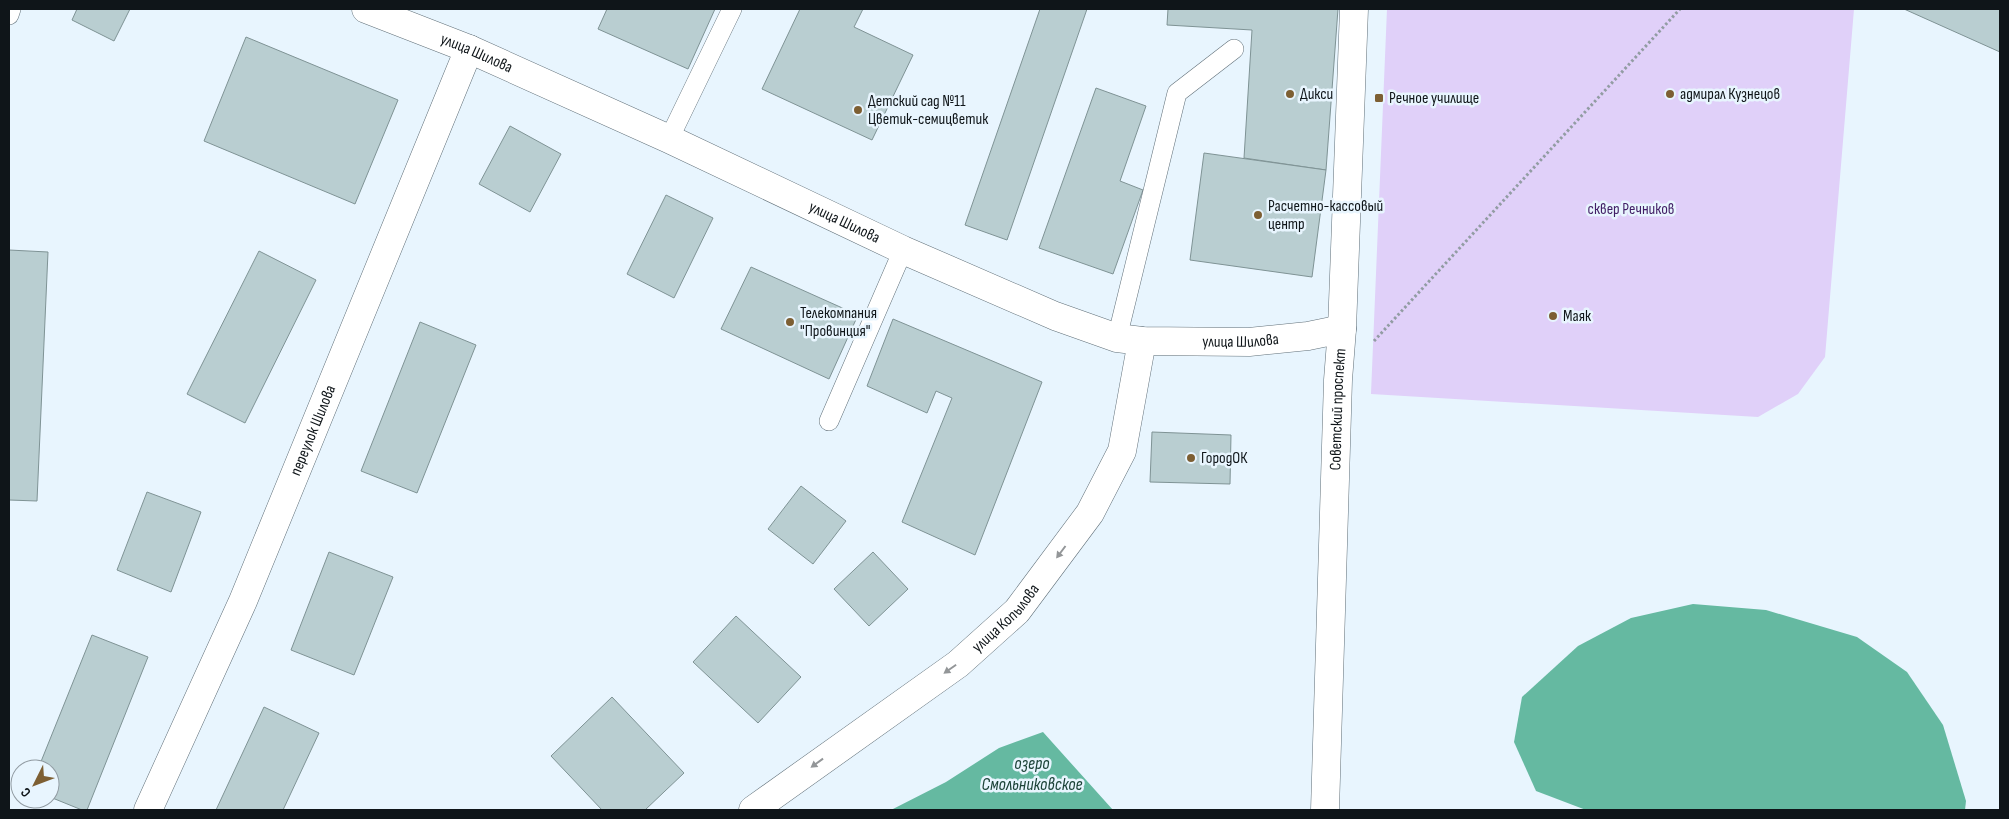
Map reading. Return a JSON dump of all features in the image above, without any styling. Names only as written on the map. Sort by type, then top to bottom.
[{"type":"street","name":"улица Шилова","points":[[366,9],[469,49],[669,139],[903,250],[1054,316],[1130,339],[1249,342],[1308,336],[1342,329]]},
{"type":"street","name":"Советский проспект","points":[[1325,810],[1338,380],[1342,329],[1354,9]]},
{"type":"street","name":"переулок Шилова","points":[[148,810],[244,601],[469,49]]},
{"type":"street","name":"улица Копылова","points":[[753,810],[958,664],[1017,611],[1090,513],[1122,451],[1130,339]]},
{"type":"lane","points":[[9,15],[12,9]]},
{"type":"lane","points":[[669,139],[732,9]]},
{"type":"lane","points":[[1130,339],[1177,93],[1234,49]]},
{"type":"lane","points":[[829,421],[903,250]]},
{"type":"path","points":[[1338,380],[1680,9]]},
{"type":"green space","name":"сквер Речников","points":[[1387,9],[1854,9],[1825,357],[1798,394],[1758,417],[1371,394]]},
{"type":"water","points":[[1693,604],[1766,610],[1857,637],[1907,672],[1943,725],[1966,801],[1965,810],[1586,810],[1536,791],[1514,742],[1522,697],[1578,646],[1631,618]]},
{"type":"water","name":"озеро Смольниковское","points":[[1043,732],[1113,810],[891,810],[946,782],[999,748]]},
{"type":"building","points":[[77,9],[130,9],[114,41],[72,20]]},
{"type":"building","points":[[607,9],[715,9],[688,69],[598,29]]},
{"type":"building","points":[[800,9],[863,9],[854,27],[913,55],[872,140],[762,89]]},
{"type":"building","points":[[1040,9],[1087,9],[1007,240],[965,225]]},
{"type":"building","name":"Дикси","points":[[1168,9],[1338,9],[1326,170],[1244,158],[1252,30],[1167,25]]},
{"type":"building","points":[[1904,9],[2000,9],[2000,52]]},
{"type":"building","points":[[246,37],[398,100],[355,204],[204,141]]},
{"type":"building","points":[[1096,88],[1146,106],[1120,181],[1143,190],[1113,274],[1039,248]]},
{"type":"building","points":[[510,126],[561,154],[530,212],[479,184]]},
{"type":"building","name":"Расчетно-кассовый центр","points":[[1204,153],[1326,170],[1312,277],[1190,260]]},
{"type":"building","points":[[666,195],[713,218],[674,298],[627,274]]},
{"type":"building","points":[[9,250],[48,252],[37,501],[9,500]]},
{"type":"building","points":[[259,251],[316,280],[245,423],[187,394]]},
{"type":"building","name":"Телекомпания \"Провинция\"","points":[[751,267],[858,315],[829,379],[721,329]]},
{"type":"building","points":[[893,319],[1042,382],[975,555],[902,522],[952,398],[936,391],[927,413],[867,386]]},
{"type":"building","points":[[420,322],[476,345],[417,493],[361,471]]},
{"type":"building","name":"ГородОК","points":[[1152,432],[1231,435],[1230,484],[1150,482]]},
{"type":"building","points":[[801,486],[846,521],[813,564],[768,529]]},
{"type":"building","points":[[147,492],[201,512],[171,592],[117,570]]},
{"type":"building","points":[[329,552],[393,577],[354,675],[291,650]]},
{"type":"building","points":[[873,552],[908,589],[869,626],[834,589]]},
{"type":"building","points":[[736,616],[801,677],[758,723],[693,662]]},
{"type":"building","points":[[92,635],[148,657],[87,810],[82,810],[60,801],[60,759],[42,759]]},
{"type":"building","points":[[612,697],[684,773],[645,810],[602,810],[551,756]]},
{"type":"building","points":[[264,707],[319,733],[283,810],[216,810]]},
{"type":"place","name":"Дикси","points":[[1290,94]]},
{"type":"place","name":"адмирал Кузнецов","points":[[1670,94]]},
{"type":"place","name":"Речное училище","points":[[1379,98]]},
{"type":"place","name":"Детский сад №11 Цветик-семицветик","points":[[858,110]]},
{"type":"place","name":"Расчетно-кассовый центр","points":[[1258,215]]},
{"type":"place","name":"Маяк","points":[[1553,316]]},
{"type":"place","name":"Телекомпания \"Провинция\"","points":[[790,322]]},
{"type":"place","name":"ГородОК","points":[[1191,458]]}]
